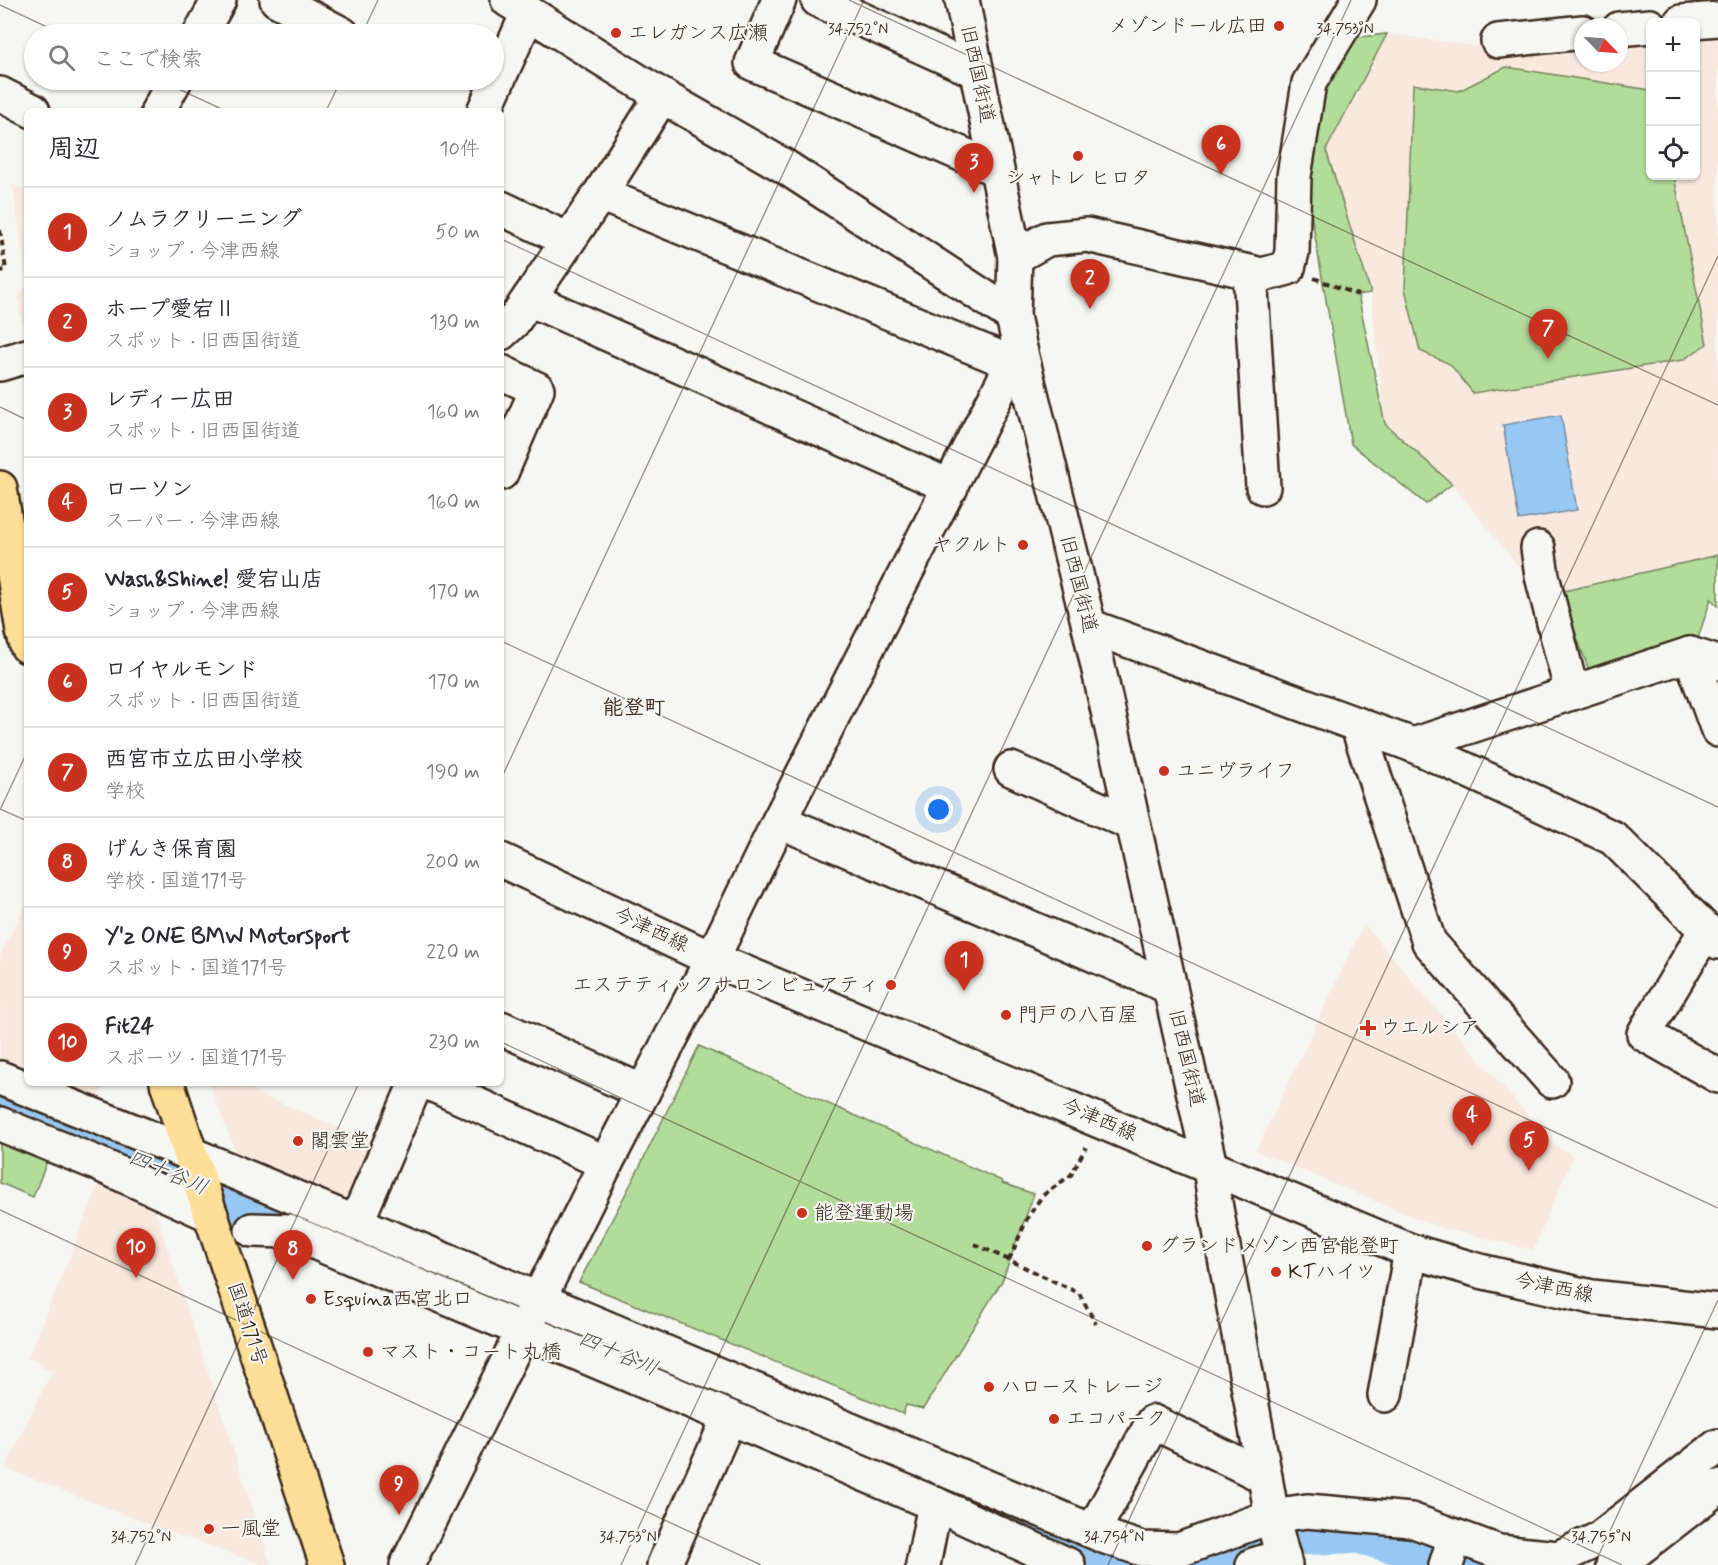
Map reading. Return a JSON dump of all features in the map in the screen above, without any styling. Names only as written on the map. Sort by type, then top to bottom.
[{"type":"highway","points":[[0,488],[19,633]]},
{"type":"highway","name":"国道171号","points":[[168,1086],[327,1565]]},
{"type":"street","points":[[206,24],[219,0]]},
{"type":"street","points":[[277,0],[323,24]]},
{"type":"street","points":[[779,0],[752,63],[996,169]]},
{"type":"street","points":[[818,0],[976,71]]},
{"type":"street","name":"旧西国街道","points":[[962,0],[1015,257],[1013,316],[1016,356],[1089,626],[1210,1166],[1272,1516]]},
{"type":"street","points":[[1015,257],[1047,239],[1087,235],[1262,275],[1288,268],[1292,252],[1294,176],[1309,83],[1359,0]]},
{"type":"street","points":[[504,48],[518,6],[662,96],[784,166],[1013,316]]},
{"type":"street","points":[[1700,20],[1718,19]]},
{"type":"street","points":[[1628,28],[1646,26]]},
{"type":"street","points":[[1498,40],[1574,33]]},
{"type":"street","points":[[160,108],[170,90]]},
{"type":"street","points":[[484,108],[490,90]]},
{"type":"street","points":[[0,94],[27,108]]},
{"type":"street","points":[[504,330],[513,322],[600,194],[662,96]]},
{"type":"street","points":[[407,1565],[606,1163],[712,959],[779,821],[1016,356],[600,194]]},
{"type":"street","points":[[504,209],[568,240]]},
{"type":"street","points":[[1250,272],[1263,487]]},
{"type":"street","points":[[529,299],[951,487]]},
{"type":"street","points":[[0,364],[24,357]]},
{"type":"street","points":[[504,373],[537,389],[504,466]]},
{"type":"street","points":[[1538,548],[1542,576],[1572,693]]},
{"type":"street","points":[[1089,626],[1413,745],[1613,838],[1712,936],[1644,1034],[1718,1076]]},
{"type":"street","points":[[1413,745],[1572,693],[1704,658],[1718,730]]},
{"type":"street","points":[[1357,724],[1429,942],[1552,1081]]},
{"type":"street","points":[[1011,769],[1133,824]]},
{"type":"street","points":[[779,821],[1170,987]]},
{"type":"street","name":"今津西線","points":[[504,861],[712,959],[1410,1251],[1480,1271],[1592,1297],[1718,1311]]},
{"type":"street","points":[[504,1029],[644,1092]]},
{"type":"street","points":[[0,1077],[27,1118],[201,1185],[337,1232],[531,1316],[1142,1549],[1179,1550],[1272,1516],[1307,1511],[1411,1520],[1449,1557],[1498,1552],[1557,1562],[1599,1539],[1718,1446]]},
{"type":"street","points":[[337,1232],[414,1086]]},
{"type":"street","points":[[436,1086],[606,1163]]},
{"type":"street","points":[[27,1118],[201,1185]]},
{"type":"street","points":[[252,1230],[337,1232]]},
{"type":"street","points":[[1385,1395],[1410,1251]]},
{"type":"street","points":[[531,1316],[729,1418],[935,1504],[1068,1565]]},
{"type":"street","points":[[664,1565],[729,1418]]},
{"type":"street","points":[[1094,1531],[1153,1422],[1265,1477]]},
{"type":"street","points":[[1613,1565],[1628,1557],[1718,1487]]},
{"type":"street","points":[[923,1565],[935,1504]]},
{"type":"street","points":[[1272,1516],[1274,1562]]},
{"type":"path","points":[[0,230],[6,270],[0,271]]},
{"type":"path","points":[[1288,268],[1358,295]]},
{"type":"path","points":[[1009,1260],[1027,1219],[1042,1196],[1071,1175],[1089,1141]]},
{"type":"path","points":[[975,1244],[1079,1293],[1096,1324]]},
{"type":"shaded area","points":[[1718,32],[1718,555],[1542,595],[1452,484],[1385,424],[1371,293],[1326,150],[1387,34],[1505,50],[1574,44],[1574,72],[1628,72],[1628,39],[1646,38],[1646,180],[1700,180],[1700,34]]},
{"type":"shaded area","points":[[13,185],[24,190],[24,263]]},
{"type":"shaded area","points":[[24,289],[24,334],[18,299]]},
{"type":"shaded area","points":[[24,907],[24,1071],[0,1062],[0,956]]},
{"type":"shaded area","points":[[1364,924],[1550,1142],[1573,1156],[1533,1250],[1435,1226],[1256,1151]]},
{"type":"shaded area","points":[[60,1086],[105,1086],[95,1100]]},
{"type":"shaded area","points":[[210,1086],[240,1086],[378,1144],[347,1209],[239,1161]]},
{"type":"shaded area","points":[[102,1177],[151,1198],[271,1565],[264,1565],[153,1526],[5,1468],[52,1371],[28,1358]]},
{"type":"green space","points":[[1387,34],[1326,150],[1371,293],[1358,295],[1385,424],[1452,484],[1426,504],[1351,444],[1300,150],[1341,39]]},
{"type":"green space","points":[[1506,67],[1646,89],[1646,180],[1675,180],[1707,344],[1683,360],[1473,393],[1450,364],[1420,351],[1405,289],[1413,84],[1459,91]]},
{"type":"green space","points":[[1718,555],[1718,606],[1711,599],[1698,638],[1590,673],[1560,592]]},
{"type":"green space","name":"能登運動場","points":[[699,1046],[1002,1181],[1002,1183],[1034,1194],[1002,1281],[923,1409],[906,1405],[903,1414],[579,1282],[636,1174]]},
{"type":"green space","points":[[0,1133],[50,1154],[33,1197],[0,1183]]},
{"type":"water","points":[[1561,415],[1577,510],[1519,520],[1503,425]]},
{"type":"waterway","name":"四十谷川","points":[[0,1103],[329,1237]]},
{"type":"waterway","name":"四十谷川","points":[[955,1498],[1105,1559],[1136,1565]]},
{"type":"waterway","points":[[1305,1531],[1357,1529],[1484,1565]]},
{"type":"waterway","name":"四十谷川","points":[[1190,1565],[1240,1552]]},
{"type":"place","name":"メゾンドール広田","points":[[1279,26]]},
{"type":"place","name":"エレガンス広瀬","points":[[616,33]]},
{"type":"place","name":"シャトレ ヒロタ","points":[[1078,156]]},
{"type":"place","name":"ロイヤルモンド","points":[[1221,175]]},
{"type":"place","name":"レディー広田","points":[[974,193]]},
{"type":"place","name":"ホープ愛宕Ⅱ","points":[[1090,309]]},
{"type":"place","name":"西宮市立広田小学校","points":[[1548,359]]},
{"type":"place","name":"ヤクルト","points":[[1023,545]]},
{"type":"place","name":"ユニヴライフ","points":[[1164,771]]},
{"type":"place","name":"エステティックサロン ビュアティ","points":[[891,985]]},
{"type":"place","name":"ノムラクリーニング","points":[[964,991]]},
{"type":"place","name":"門戸の八百屋","points":[[1006,1015]]},
{"type":"place","name":"ウエルシア","points":[[1368,1028]]},
{"type":"place","name":"閣雲堂","points":[[298,1141]]},
{"type":"place","name":"ローソン","points":[[1472,1146]]},
{"type":"place","name":"Wash&Shine! 愛宕山店","points":[[1529,1171]]},
{"type":"place","name":"能登運動場","points":[[802,1213]]},
{"type":"place","name":"グランドメゾン西宮能登町","points":[[1147,1246]]},
{"type":"place","name":"KTハイツ","points":[[1276,1272]]},
{"type":"place","name":"Fit24","points":[[136,1278]]},
{"type":"place","name":"げんき保育園","points":[[293,1280]]},
{"type":"place","name":"Esquina西宮北口","points":[[311,1299]]},
{"type":"place","name":"マスト・コート丸橋","points":[[368,1352]]},
{"type":"place","name":"ハローストレージ","points":[[989,1387]]},
{"type":"place","name":"エコパーク","points":[[1054,1419]]},
{"type":"place","name":"Y'z ONE BMW Motorsport","points":[[399,1515]]},
{"type":"place","name":"一風堂","points":[[209,1529]]},
{"type":"district","name":"能登町","points":[[634,708]]}]
